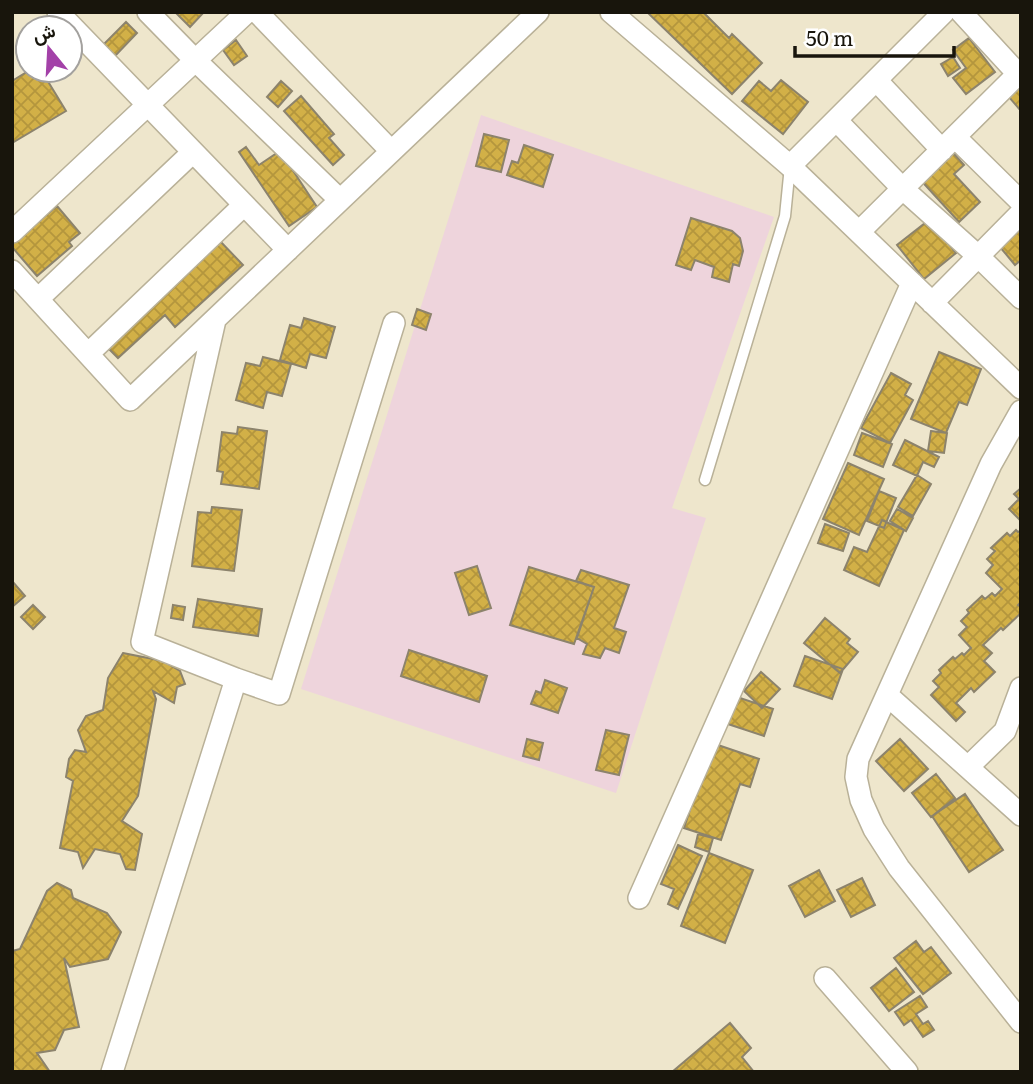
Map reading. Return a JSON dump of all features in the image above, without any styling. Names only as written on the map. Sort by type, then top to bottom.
[{"type":"street","points":[[58,12],[288,250]]},
{"type":"street","points":[[148,12],[340,200]]},
{"type":"street","points":[[12,232],[247,12]]},
{"type":"street","points":[[257,12],[391,151]]},
{"type":"street","points":[[12,271],[130,400],[538,12]]},
{"type":"street","points":[[611,12],[790,166],[932,303],[1017,377]]},
{"type":"street","points":[[790,166],[944,12]]},
{"type":"street","points":[[859,232],[1019,73],[961,12]]},
{"type":"street","points":[[876,80],[1021,202]]},
{"type":"street","points":[[836,120],[903,188],[1021,299]]},
{"type":"street","points":[[38,299],[192,152]]},
{"type":"street","points":[[88,354],[244,205]]},
{"type":"street","points":[[932,303],[1021,213]]},
{"type":"street","points":[[639,898],[912,283]]},
{"type":"street","points":[[215,320],[142,642],[236,680],[279,694],[394,323]]},
{"type":"street","points":[[1021,411],[991,464],[858,759],[856,777],[861,800],[874,829],[899,868],[1021,1022]]},
{"type":"street","points":[[112,1072],[236,680]]},
{"type":"street","points":[[968,768],[1005,731],[1021,688]]},
{"type":"street","points":[[887,695],[1021,815]]},
{"type":"street","points":[[825,978],[907,1072]]},
{"type":"lane","points":[[705,480],[785,216],[790,166]]},
{"type":"shaded area","points":[[481,115],[774,217],[672,508],[706,518],[616,793],[301,689]]},
{"type":"building","points":[[175,12],[204,12],[190,27]]},
{"type":"building","points":[[647,12],[703,12],[729,38],[732,34],[762,63],[732,94]]},
{"type":"building","points":[[126,22],[137,33],[114,57],[103,45]]},
{"type":"building","points":[[969,38],[995,72],[966,94],[953,78],[966,68],[953,50]]},
{"type":"building","points":[[236,40],[247,56],[234,65],[223,50]]},
{"type":"building","points":[[953,57],[960,68],[948,76],[941,64]]},
{"type":"building","points":[[1021,74],[1021,111],[1002,89]]},
{"type":"building","points":[[14,80],[14,84],[50,84],[66,111],[12,143]]},
{"type":"building","points":[[781,80],[808,102],[783,134],[742,101],[759,81],[771,91]]},
{"type":"building","points":[[281,81],[292,91],[278,107],[267,97]]},
{"type":"building","points":[[301,96],[334,134],[329,138],[344,155],[333,165],[284,111]]},
{"type":"building","points":[[484,134],[509,140],[501,172],[476,166]]},
{"type":"building","points":[[524,145],[553,155],[543,187],[507,175],[512,161],[518,163]]},
{"type":"building","points":[[947,146],[964,165],[954,174],[980,202],[959,222],[916,175]]},
{"type":"building","points":[[246,147],[259,165],[280,151],[317,207],[289,226],[239,152]]},
{"type":"building","points":[[57,206],[80,233],[69,242],[72,246],[37,276],[12,244]]},
{"type":"building","points":[[691,218],[732,231],[740,238],[743,251],[739,266],[733,264],[729,282],[712,277],[714,267],[695,260],[691,270],[676,265]]},
{"type":"building","points":[[929,220],[956,253],[924,279],[897,245]]},
{"type":"building","points":[[1021,229],[1021,260],[1015,265],[1000,247]]},
{"type":"building","points":[[219,240],[243,265],[175,327],[165,315],[118,358],[105,345]]},
{"type":"building","points":[[417,309],[431,314],[426,330],[412,325]]},
{"type":"building","points":[[304,318],[335,327],[326,358],[310,354],[306,368],[280,360],[290,325],[301,328]]},
{"type":"building","points":[[939,352],[981,369],[967,405],[959,402],[946,433],[911,419]]},
{"type":"building","points":[[263,357],[291,364],[282,396],[267,392],[263,408],[236,400],[246,363],[260,366]]},
{"type":"building","points":[[891,373],[911,384],[905,395],[913,400],[890,443],[861,428]]},
{"type":"building","points":[[238,427],[267,431],[259,489],[221,484],[223,472],[217,471],[222,432],[237,434]]},
{"type":"building","points":[[931,431],[947,433],[944,453],[928,451]]},
{"type":"building","points":[[862,433],[892,444],[883,467],[854,455]]},
{"type":"building","points":[[905,440],[939,457],[934,467],[923,462],[917,476],[893,465]]},
{"type":"building","points":[[848,463],[884,479],[859,535],[823,519]]},
{"type":"building","points":[[917,475],[931,484],[913,516],[898,507]]},
{"type":"building","points":[[1021,488],[1021,521],[1009,509],[1019,499],[1014,494]]},
{"type":"building","points":[[879,491],[896,498],[884,528],[867,521]]},
{"type":"building","points":[[212,507],[242,510],[234,571],[192,566],[198,512],[211,513]]},
{"type":"building","points":[[897,509],[913,518],[906,531],[890,521]]},
{"type":"building","points":[[882,520],[904,530],[879,586],[844,570],[854,547],[867,552]]},
{"type":"building","points":[[825,524],[849,533],[843,551],[818,543]]},
{"type":"building","points":[[1016,530],[1021,530],[1021,602],[1018,605],[1021,607],[1021,613],[983,645],[992,653],[984,661],[995,672],[974,692],[971,688],[956,703],[965,712],[956,721],[931,695],[939,687],[933,681],[941,673],[939,670],[953,657],[955,659],[962,653],[964,655],[971,648],[959,635],[967,627],[961,621],[969,613],[967,610],[982,596],[985,599],[992,593],[995,596],[1002,589],[986,573],[993,565],[987,559],[995,551],[991,548],[1007,533],[1010,536]]},
{"type":"building","points":[[477,566],[491,608],[469,615],[455,573]]},
{"type":"building","points":[[529,567],[594,587],[574,644],[510,625]]},
{"type":"building","points":[[581,570],[629,585],[614,628],[626,632],[619,653],[605,648],[600,658],[583,654],[587,644],[577,638],[594,587],[576,581]]},
{"type":"building","points":[[12,581],[25,596],[12,607]]},
{"type":"building","points":[[198,599],[262,609],[258,636],[193,627]]},
{"type":"building","points":[[33,605],[45,617],[33,629],[21,617]]},
{"type":"building","points":[[173,605],[185,607],[183,620],[171,618]]},
{"type":"building","points":[[825,618],[850,639],[847,643],[858,652],[840,673],[804,643]]},
{"type":"building","points":[[409,650],[487,676],[479,702],[401,676]]},
{"type":"building","points":[[123,653],[163,661],[180,671],[185,684],[177,687],[174,703],[153,691],[156,699],[138,796],[122,821],[142,834],[135,870],[126,869],[120,854],[95,849],[83,868],[78,852],[60,848],[73,781],[66,777],[69,759],[75,750],[86,752],[78,730],[86,716],[103,710],[108,678]]},
{"type":"building","points":[[805,656],[843,669],[832,699],[794,686]]},
{"type":"building","points":[[761,672],[780,689],[762,708],[744,691]]},
{"type":"building","points":[[545,680],[567,688],[558,713],[531,704],[536,691],[541,693]]},
{"type":"building","points":[[737,697],[773,709],[764,736],[728,724]]},
{"type":"building","points":[[606,730],[629,735],[619,775],[596,770]]},
{"type":"building","points":[[527,739],[543,743],[539,760],[523,756]]},
{"type":"building","points":[[900,739],[928,769],[904,791],[876,761]]},
{"type":"building","points":[[712,743],[759,759],[750,787],[740,784],[721,840],[684,828]]},
{"type":"building","points":[[936,774],[955,798],[931,817],[912,793]]},
{"type":"building","points":[[965,794],[1003,850],[969,872],[932,816]]},
{"type":"building","points":[[698,834],[713,838],[709,852],[695,847]]},
{"type":"building","points":[[678,845],[702,856],[678,909],[668,904],[674,889],[661,884]]},
{"type":"building","points":[[709,853],[753,870],[725,943],[681,926]]},
{"type":"building","points":[[819,870],[835,901],[805,917],[789,886]]},
{"type":"building","points":[[862,878],[875,905],[851,917],[837,890]]},
{"type":"building","points":[[57,883],[71,890],[73,898],[107,913],[121,932],[108,959],[70,967],[64,958],[79,1027],[64,1030],[55,1050],[37,1053],[50,1072],[12,1072],[12,951],[20,949],[47,891]]},
{"type":"building","points":[[916,941],[924,952],[931,947],[951,973],[923,994],[894,958]]},
{"type":"building","points":[[896,968],[914,992],[889,1011],[871,988]]},
{"type":"building","points":[[920,996],[927,1007],[916,1014],[923,1024],[928,1021],[934,1030],[923,1037],[911,1020],[904,1025],[895,1012]]},
{"type":"building","points":[[730,1023],[751,1048],[742,1057],[754,1072],[672,1072]]}]
